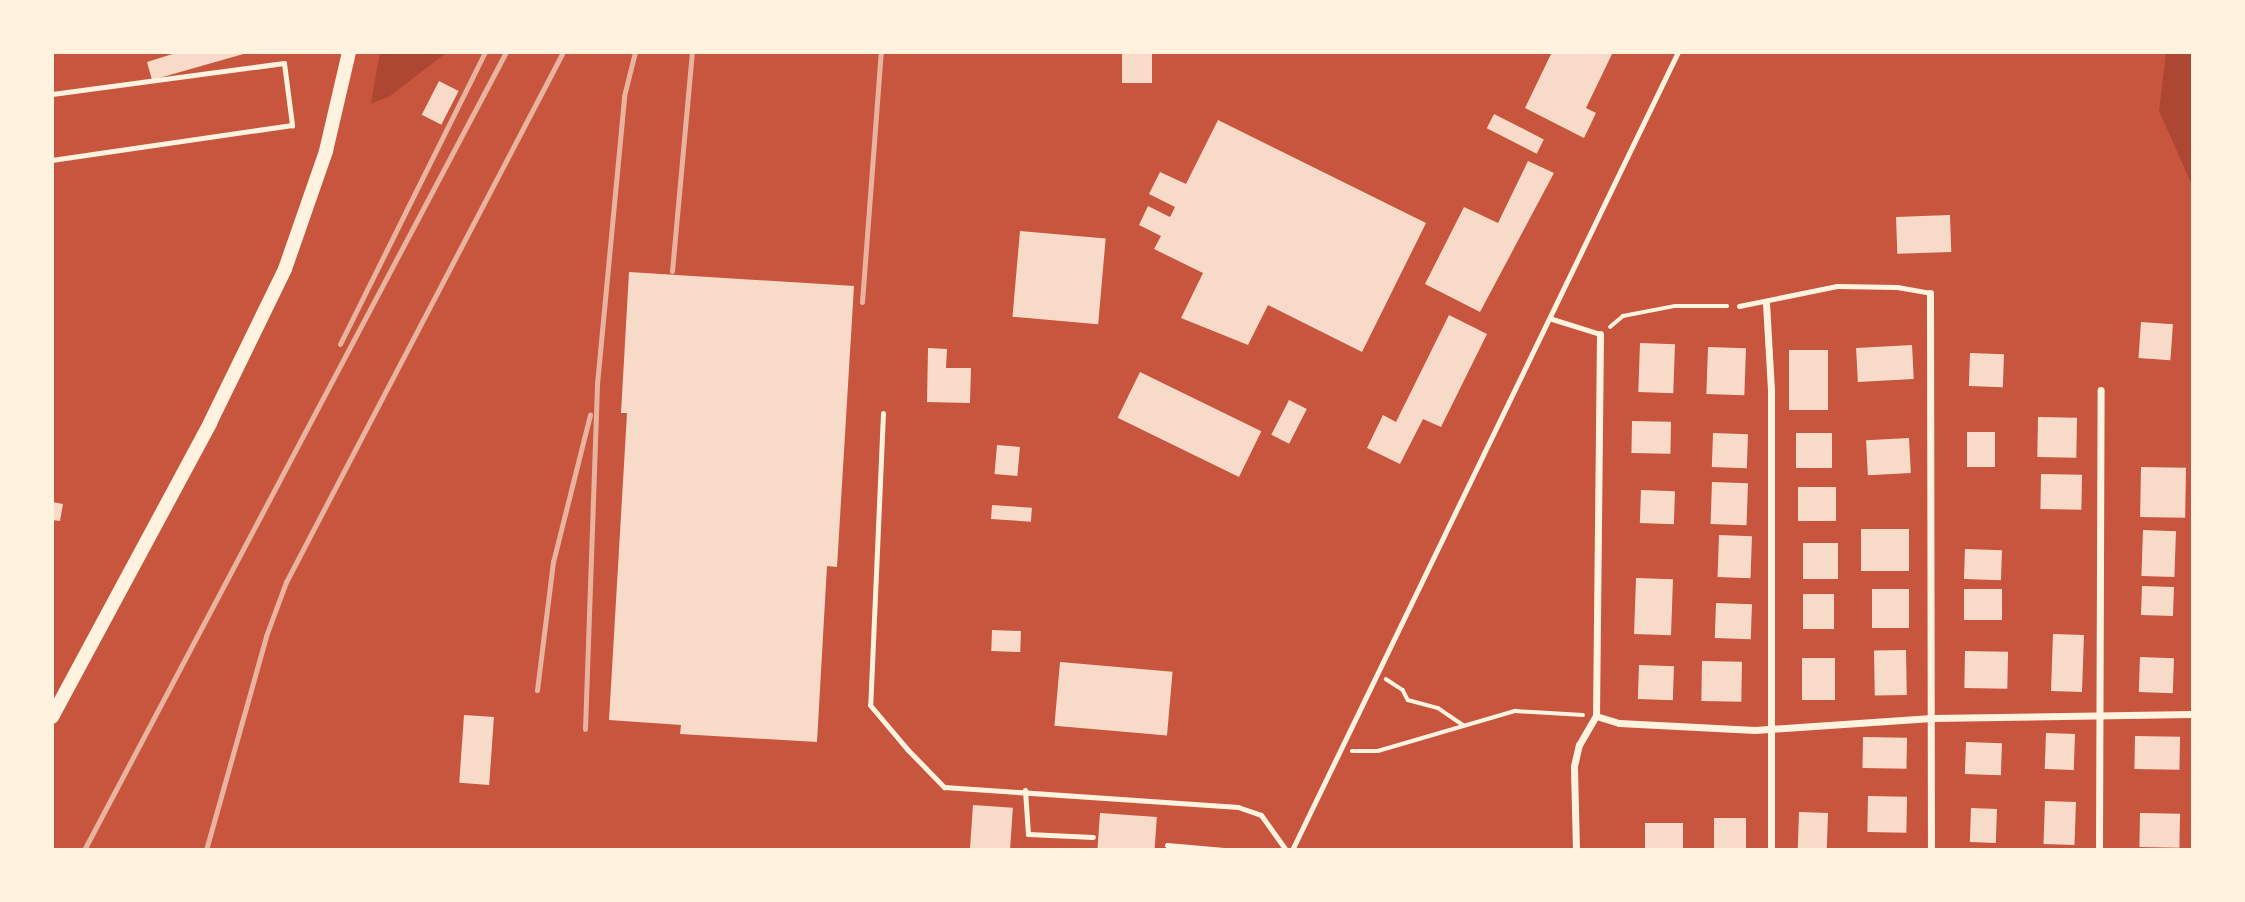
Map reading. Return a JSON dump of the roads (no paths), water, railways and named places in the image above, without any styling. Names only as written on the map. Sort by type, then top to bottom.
[{"type":"main road","points":[[52,717],[210,423],[285,269],[326,151],[349,52]]},
{"type":"street","points":[[1930,293],[1931,849]]},
{"type":"street","points":[[1766,303],[1770,390],[1772,849]]},
{"type":"street","points":[[1576,849],[1574,766],[1579,745],[1596,716],[1600,334]]},
{"type":"street","points":[[2099,849],[2101,390]]},
{"type":"street","points":[[1596,716],[1619,723],[1770,729],[1796,724],[1932,718],[2193,714]]},
{"type":"lane","points":[[1292,849],[1337,751],[1378,674],[1552,319],[1678,52]]},
{"type":"lane","points":[[52,94],[284,63],[292,125],[52,160]]},
{"type":"lane","points":[[1739,306],[1766,303],[1837,286],[1897,287],[1930,293]]},
{"type":"lane","points":[[1552,319],[1600,334]]},
{"type":"lane","points":[[883,413],[870,705],[944,787],[1025,790],[1238,807],[1261,816],[1286,849]]},
{"type":"lane","points":[[1025,790],[1028,834],[1093,837]]},
{"type":"lane","points":[[1167,845],[1224,849]]},
{"type":"railway","points":[[340,344],[485,52]]},
{"type":"railway","points":[[84,850],[506,52]]},
{"type":"railway","points":[[206,850],[266,636],[286,582],[563,52]]},
{"type":"railway","points":[[585,729],[597,384],[624,96],[635,52]]},
{"type":"railway","points":[[672,271],[692,52]]},
{"type":"railway","points":[[862,302],[881,52]]},
{"type":"railway","points":[[537,690],[553,562],[590,415]]}]
